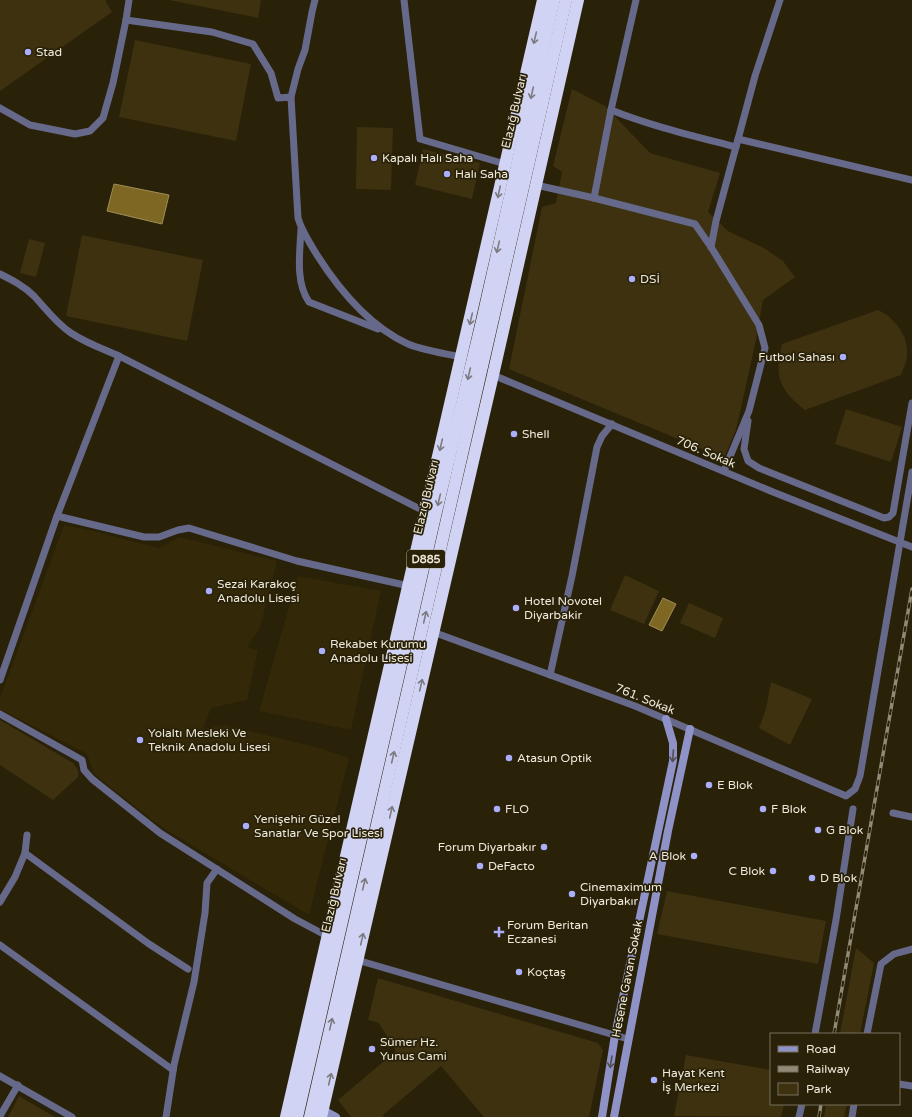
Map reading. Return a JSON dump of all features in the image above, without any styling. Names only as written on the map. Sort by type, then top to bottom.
[{"type":"highway","points":[[286,1117],[462,358],[543,0]]},
{"type":"highway","name":"Elazığ Bulvarı","points":[[297,1117],[554,0]]},
{"type":"highway","name":"D885","points":[[310,1117],[566,0]]},
{"type":"highway","points":[[322,1114],[578,0]]},
{"type":"street","points":[[0,108],[30,125],[75,134],[90,132],[103,118],[113,83],[129,0]]},
{"type":"street","points":[[315,0],[305,50],[291,97],[298,218],[301,228],[341,290],[353,303],[386,332]]},
{"type":"street","points":[[404,0],[420,139],[505,164]]},
{"type":"street","points":[[594,198],[611,110],[636,0]]},
{"type":"street","points":[[711,247],[716,221],[755,76],[780,0]]},
{"type":"street","points":[[126,20],[212,32],[253,44],[271,73],[278,98],[291,97]]},
{"type":"street","points":[[611,110],[630,118],[736,147]]},
{"type":"street","points":[[738,139],[912,180]]},
{"type":"street","points":[[536,185],[695,224],[711,247],[759,325],[765,348],[749,411],[744,449],[748,461],[759,468],[884,518],[890,517],[893,513],[912,403]]},
{"type":"street","points":[[301,228],[299,261],[302,287],[304,295],[309,302],[386,332],[410,344],[462,358]]},
{"type":"street","points":[[0,274],[20,284],[34,295],[52,317],[71,333],[426,512]]},
{"type":"street","points":[[0,680],[58,516],[119,356]]},
{"type":"street","name":"706. Sokak","points":[[493,375],[912,547]]},
{"type":"street","points":[[724,471],[749,411]]},
{"type":"street","points":[[550,675],[572,576],[597,447],[602,436],[612,424]]},
{"type":"street","points":[[901,542],[912,472]]},
{"type":"street","points":[[58,516],[144,537],[159,537],[188,528],[297,561],[409,586]]},
{"type":"street","name":"761. Sokak","points":[[433,632],[635,706],[846,796],[855,789],[860,776],[901,542]]},
{"type":"street","points":[[0,714],[82,760],[84,770],[92,780],[160,833],[295,919],[328,936]]},
{"type":"street","points":[[602,1117],[615,1035],[672,762],[673,743],[666,719]]},
{"type":"street","name":"Hesene Gavan Sokak","points":[[614,1117],[668,831],[690,729]]},
{"type":"street","points":[[815,1033],[836,920],[853,809]]},
{"type":"street","points":[[893,813],[912,817]]},
{"type":"street","points":[[0,902],[15,877],[25,853],[26,835]]},
{"type":"street","points":[[25,853],[149,944],[188,969]]},
{"type":"street","points":[[166,1117],[173,1070],[194,982],[205,913],[207,884],[217,869]]},
{"type":"street","points":[[0,945],[173,1070]]},
{"type":"street","points":[[867,1033],[881,964],[894,954],[912,949]]},
{"type":"street","points":[[357,960],[628,1039]]},
{"type":"street","points":[[0,1076],[72,1117]]},
{"type":"street","points":[[900,1084],[912,1086]]},
{"type":"street","points":[[0,1116],[18,1085]]},
{"type":"street","points":[[799,1117],[802,1105]]},
{"type":"street","points":[[852,1117],[854,1105]]},
{"type":"street","points":[[322,1114],[336,1117]]},
{"type":"shaded area","points":[[114,184],[169,195],[162,224],[107,211]]},
{"type":"shaded area","points":[[64,525],[159,548],[180,537],[277,561],[260,628],[247,647],[258,650],[247,700],[211,708],[203,729],[225,725],[323,749],[349,758],[309,915],[171,833],[151,819],[94,774],[87,754],[0,709],[0,698]]},
{"type":"shaded area","name":"Rekabet Kurumu Anadolu Lisesi","points":[[298,576],[381,591],[351,730],[259,711]]},
{"type":"shaded area","points":[[663,598],[676,604],[662,631],[649,625]]},
{"type":"green space","name":"Stad","points":[[0,0],[106,0],[112,12],[0,91]]},
{"type":"green space","points":[[169,0],[261,0],[258,18]]},
{"type":"green space","points":[[135,40],[251,64],[236,141],[119,117]]},
{"type":"green space","points":[[572,89],[605,106],[650,153],[720,173],[708,212],[728,231],[764,248],[783,261],[795,277],[763,300],[756,340],[736,430],[724,458],[509,369],[542,207],[556,203],[562,172],[553,166]]},
{"type":"green space","name":"Kapalı Halı Saha","points":[[357,127],[393,128],[391,190],[356,189]]},
{"type":"green space","name":"Halı Saha","points":[[423,149],[480,163],[472,199],[415,185]]},
{"type":"green space","points":[[82,235],[203,260],[187,341],[66,316]]},
{"type":"green space","points":[[29,239],[45,243],[36,277],[20,273]]},
{"type":"green space","name":"Futbol Sahası","points":[[878,310],[890,317],[895,322],[906,341],[907,358],[901,375],[805,410],[789,395],[781,382],[779,365],[782,344]]},
{"type":"green space","points":[[846,409],[902,427],[891,462],[835,444]]},
{"type":"green space","points":[[625,575],[659,591],[644,624],[610,610]]},
{"type":"green space","points":[[689,603],[723,618],[715,638],[680,623]]},
{"type":"green space","points":[[771,682],[812,699],[790,745],[759,728],[766,709]]},
{"type":"green space","points":[[0,720],[73,763],[78,770],[78,777],[53,800],[0,765]]},
{"type":"green space","points":[[667,891],[826,921],[818,964],[657,934]]},
{"type":"green space","points":[[856,948],[874,963],[860,1033],[840,1033]]},
{"type":"green space","points":[[378,978],[598,1043],[603,1050],[589,1117],[484,1117],[441,1066],[383,1115],[384,1117],[351,1117],[338,1100],[396,1051],[379,1023],[368,1020]]},
{"type":"green space","points":[[686,1055],[770,1070],[770,1105],[784,1105],[781,1117],[674,1116]]},
{"type":"green space","points":[[19,1096],[55,1117],[8,1117]]},
{"type":"green space","points":[[826,1105],[847,1105],[844,1117],[824,1117]]},
{"type":"railway","points":[[834,1033],[912,589]]},
{"type":"railway","points":[[819,1117],[821,1105]]},
{"type":"place","name":"Stad","points":[[28,52]]},
{"type":"place","name":"Kapalı Halı Saha","points":[[374,158]]},
{"type":"place","name":"Halı Saha","points":[[447,174]]},
{"type":"place","name":"DSİ","points":[[632,279]]},
{"type":"place","name":"Futbol Sahası","points":[[843,357]]},
{"type":"place","name":"Shell","points":[[514,434]]},
{"type":"place","name":"Sezai Karakoç Anadolu Lisesi","points":[[209,591]]},
{"type":"place","name":"Hotel Novotel Diyarbakir","points":[[516,608]]},
{"type":"place","name":"Rekabet Kurumu Anadolu Lisesi","points":[[322,651]]},
{"type":"place","name":"Yolaltı Mesleki Ve Teknik Anadolu Lisesi","points":[[140,740]]},
{"type":"place","name":"Atasun Optik","points":[[509,758]]},
{"type":"place","name":"E Blok","points":[[709,785]]},
{"type":"place","name":"FLO","points":[[497,809]]},
{"type":"place","name":"F Blok","points":[[763,809]]},
{"type":"place","name":"Yenişehir Güzel Sanatlar Ve Spor Lisesi","points":[[246,826]]},
{"type":"place","name":"G Blok","points":[[818,830]]},
{"type":"place","name":"Forum Diyarbakır","points":[[544,847]]},
{"type":"place","name":"A Blok","points":[[694,856]]},
{"type":"place","name":"DeFacto","points":[[480,866]]},
{"type":"place","name":"C Blok","points":[[773,871]]},
{"type":"place","name":"D Blok","points":[[812,878]]},
{"type":"place","name":"Cinemaximum Diyarbakır","points":[[572,894]]},
{"type":"place","name":"Forum Beritan Eczanesi","points":[[499,932]]},
{"type":"place","name":"Koçtaş","points":[[519,972]]},
{"type":"place","name":"Sümer Hz. Yunus Cami","points":[[372,1049]]},
{"type":"place","name":"Hayat Kent İş Merkezi","points":[[654,1080]]}]
